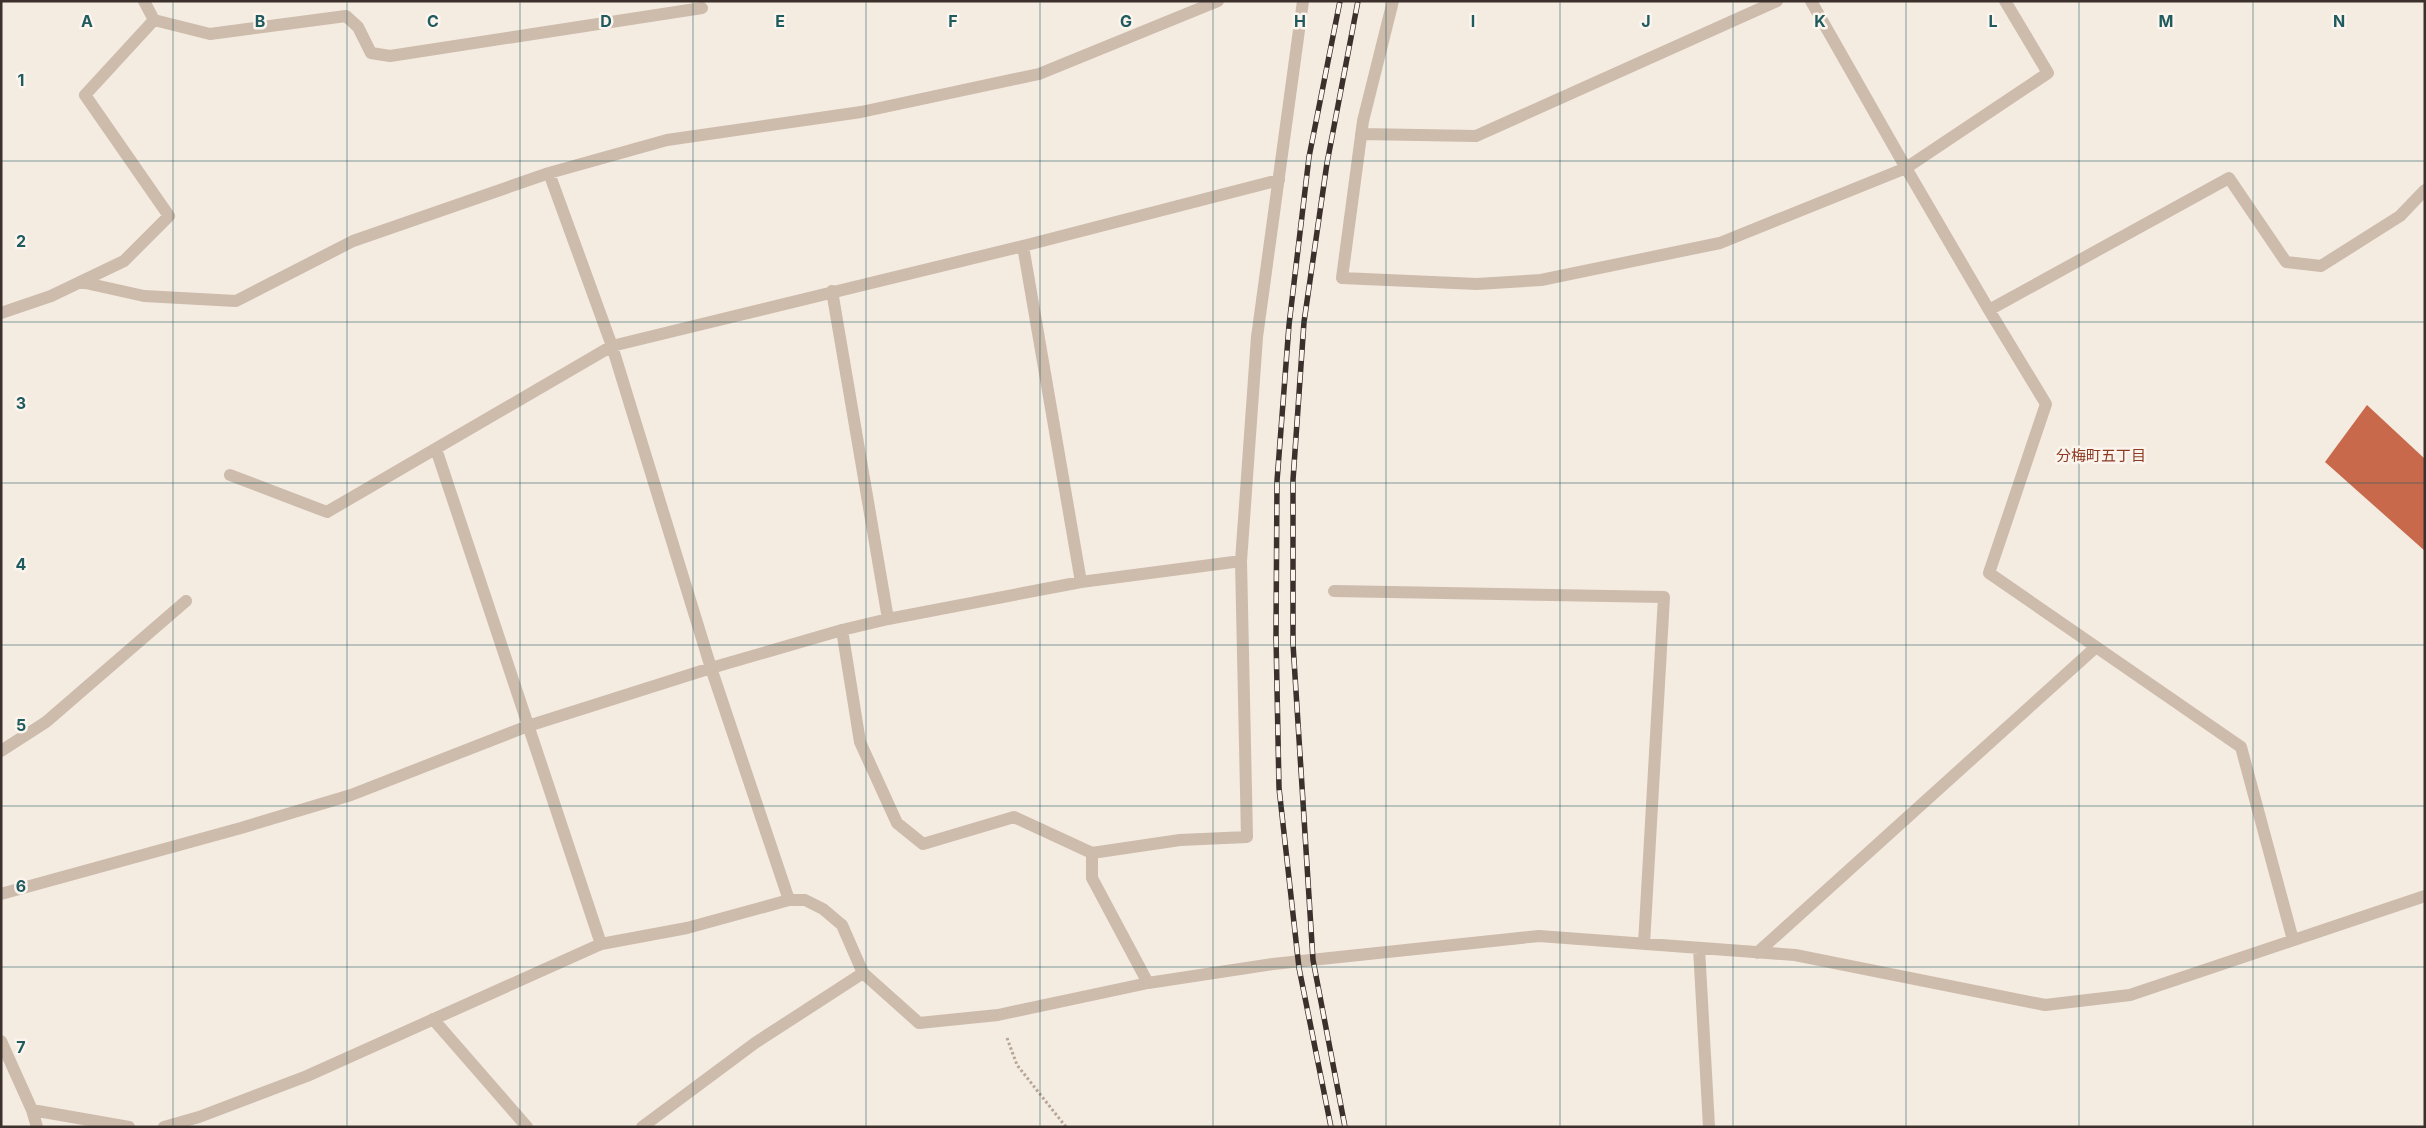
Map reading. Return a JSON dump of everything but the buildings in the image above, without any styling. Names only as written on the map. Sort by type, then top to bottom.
[{"type":"street","points":[[144,1],[154,20],[210,34],[346,16],[358,27],[371,53],[390,56],[702,8]]},
{"type":"street","points":[[80,282],[144,296],[236,301],[353,241],[549,173],[667,140],[861,112],[1040,74],[1218,1]]},
{"type":"street","points":[[842,630],[860,742],[897,823],[923,844],[1014,817],[1092,853],[1180,840],[1247,837],[1241,561],[1257,337],[1303,1]]},
{"type":"street","points":[[1392,1],[1361,134],[1342,278],[1476,284],[1541,280],[1720,243],[1906,168],[2048,73],[2005,1]]},
{"type":"street","points":[[1361,134],[1476,136],[1777,1]]},
{"type":"street","points":[[1811,1],[1906,168],[2046,404],[1989,573],[2241,747],[2293,940]]},
{"type":"street","points":[[1,313],[51,296],[124,261],[169,216],[85,95],[154,20]]},
{"type":"street","points":[[549,173],[612,346],[711,668],[789,900]]},
{"type":"street","points":[[1989,310],[2229,178],[2286,262],[2321,266],[2400,216],[2425,190]]},
{"type":"street","points":[[230,475],[328,512],[612,346],[1023,246],[1279,180]]},
{"type":"street","points":[[1023,246],[1081,582]]},
{"type":"street","points":[[832,291],[888,618]]},
{"type":"street","points":[[436,449],[600,944]]},
{"type":"street","points":[[1,894],[351,795],[528,726],[711,668],[842,630],[888,618],[1081,582],[1241,561]]},
{"type":"street","points":[[1334,591],[1664,597],[1644,944]]},
{"type":"street","points":[[1,751],[46,722],[186,601]]},
{"type":"street","points":[[1757,953],[2096,647]]},
{"type":"street","points":[[1092,853],[1092,878],[1148,983]]},
{"type":"street","points":[[164,1127],[199,1117],[308,1076],[600,944],[687,928],[789,900],[806,900],[823,909],[842,925],[863,973],[919,1023],[998,1015],[1148,983],[1281,963],[1539,936],[1795,955],[2045,1005],[2130,995],[2425,896]]},
{"type":"street","points":[[1699,948],[1709,1127]]},
{"type":"street","points":[[642,1127],[756,1043],[863,973]]},
{"type":"street","points":[[434,1018],[527,1127]]},
{"type":"street","points":[[1,1041],[32,1110],[37,1127]]},
{"type":"street","points":[[32,1110],[129,1127]]},
{"type":"path","points":[[998,1015],[1017,1065],[1066,1127]]},
{"type":"railway","points":[[1331,1127],[1299,968],[1279,788],[1276,637],[1277,481],[1289,325],[1309,157],[1340,1]]},
{"type":"railway","points":[[1345,1127],[1313,960],[1293,644],[1293,480],[1304,322],[1327,163],[1358,1]]},
{"type":"district","name":"分梅町五丁目","points":[[2101,456]]}]
